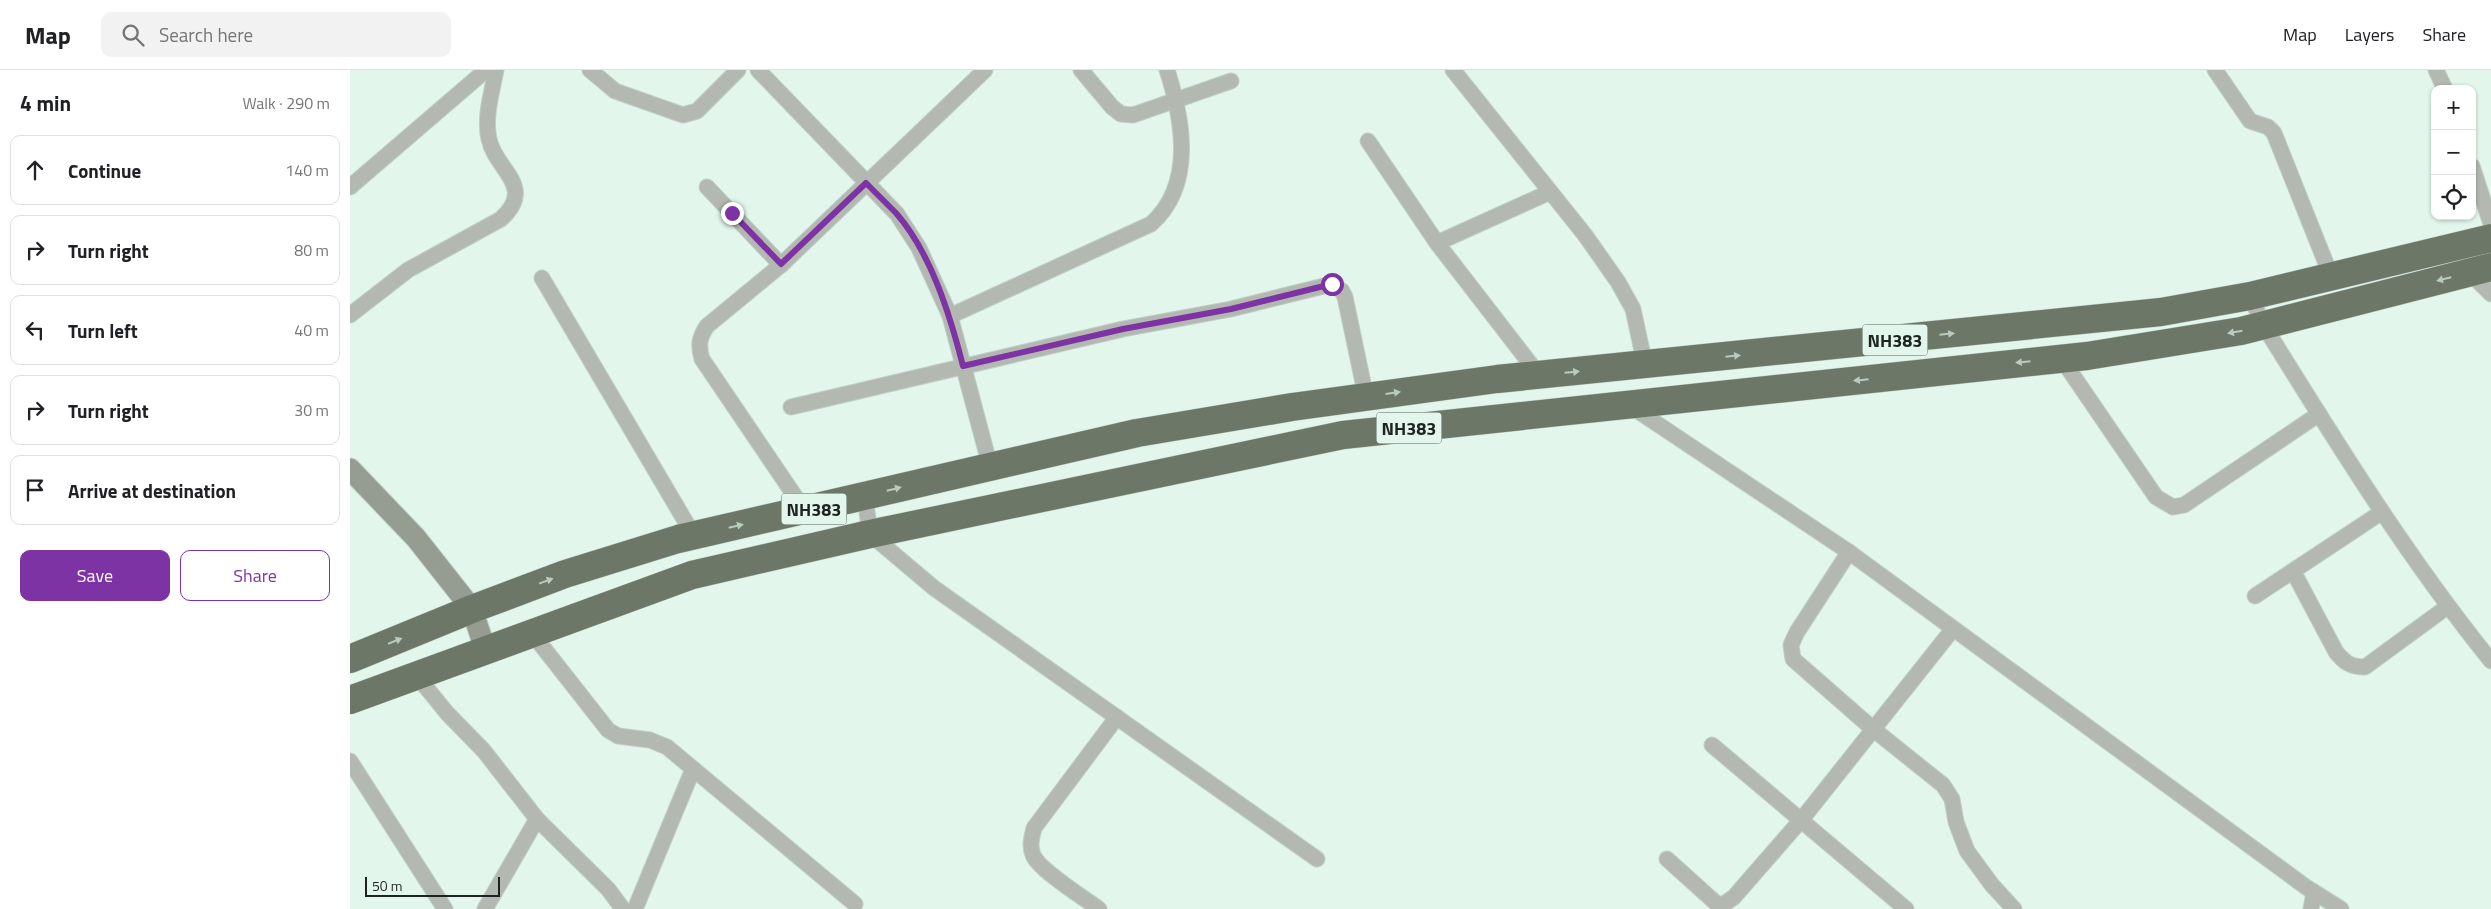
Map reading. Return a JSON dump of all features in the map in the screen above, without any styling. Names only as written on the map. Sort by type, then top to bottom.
[{"type":"highway","name":"NH383","points":[[350,659],[472,609],[565,574],[694,536],[1137,433],[1292,406],[1539,375],[2162,312],[2250,296],[2491,238]]},
{"type":"highway","name":"NH383","points":[[350,700],[531,632],[692,575],[870,534],[1344,435],[2061,358],[2232,333],[2480,270]]},
{"type":"street","points":[[350,187],[486,70]]},
{"type":"street","points":[[350,315],[408,270],[501,219],[512,209],[516,198],[514,184],[489,140],[487,121],[496,70]]},
{"type":"street","points":[[590,70],[615,91],[683,115],[696,111],[738,70]]},
{"type":"street","points":[[758,70],[897,214],[919,248],[950,316],[990,466]]},
{"type":"street","points":[[805,511],[702,358],[699,347],[700,336],[707,326],[781,264],[985,70]]},
{"type":"street","points":[[1081,70],[1112,107],[1121,114],[1133,114],[1231,81]]},
{"type":"street","points":[[950,316],[1151,224],[1164,213],[1174,198],[1178,180],[1182,137],[1177,100],[1167,70]]},
{"type":"street","points":[[1453,70],[1585,235],[1618,282],[1633,309],[1645,365]]},
{"type":"street","points":[[2215,70],[2250,121],[2268,127],[2274,133],[2331,276]]},
{"type":"street","points":[[2436,70],[2443,85]]},
{"type":"street","points":[[1368,140],[1436,243],[1539,375]]},
{"type":"street","points":[[2475,175],[2491,224]]},
{"type":"street","points":[[707,187],[781,264]]},
{"type":"street","points":[[1436,243],[1550,192]]},
{"type":"street","points":[[2480,270],[2491,294]]},
{"type":"street","points":[[542,278],[694,536]]},
{"type":"street","points":[[791,407],[1123,329],[1231,309],[1332,284],[1342,291],[1345,296],[1366,397]]},
{"type":"street","points":[[2250,296],[2264,326],[2382,512],[2447,607],[2491,661]]},
{"type":"street","points":[[2061,358],[2156,497],[2173,507],[2184,505],[2319,414]]},
{"type":"street","points":[[1628,404],[1849,552],[2314,892],[2341,909]]},
{"type":"street","points":[[350,469],[416,538],[472,609],[485,649]]},
{"type":"street","points":[[865,497],[870,534],[934,588],[1317,859]]},
{"type":"street","points":[[2255,596],[2382,512]]},
{"type":"street","points":[[1849,552],[1791,645],[1793,659],[1801,668],[1873,729],[1943,786],[1952,799],[1956,822],[1967,851],[1992,885],[2014,909]]},
{"type":"street","points":[[2293,571],[2336,652],[2344,662],[2354,667],[2365,667],[2447,607]]},
{"type":"street","points":[[1667,859],[1716,904],[1724,904],[1734,897],[1802,819],[1953,629]]},
{"type":"street","points":[[531,632],[608,730],[618,736],[650,740],[667,747],[855,904]]},
{"type":"street","points":[[416,675],[447,714],[484,752],[537,819],[608,889],[623,909]]},
{"type":"street","points":[[1099,909],[1042,866],[1033,855],[1030,842],[1034,828],[1117,717]]},
{"type":"street","points":[[1712,745],[1802,819],[1906,909]]},
{"type":"street","points":[[350,760],[445,909]]},
{"type":"street","points":[[635,909],[693,769]]},
{"type":"street","points":[[485,909],[537,819]]},
{"type":"street","points":[[2312,909],[2314,892]]},
{"type":"route","points":[[732,213],[781,264],[866,183],[897,214],[919,248],[950,316],[963,366],[1123,329],[1231,309],[1332,284]]}]
